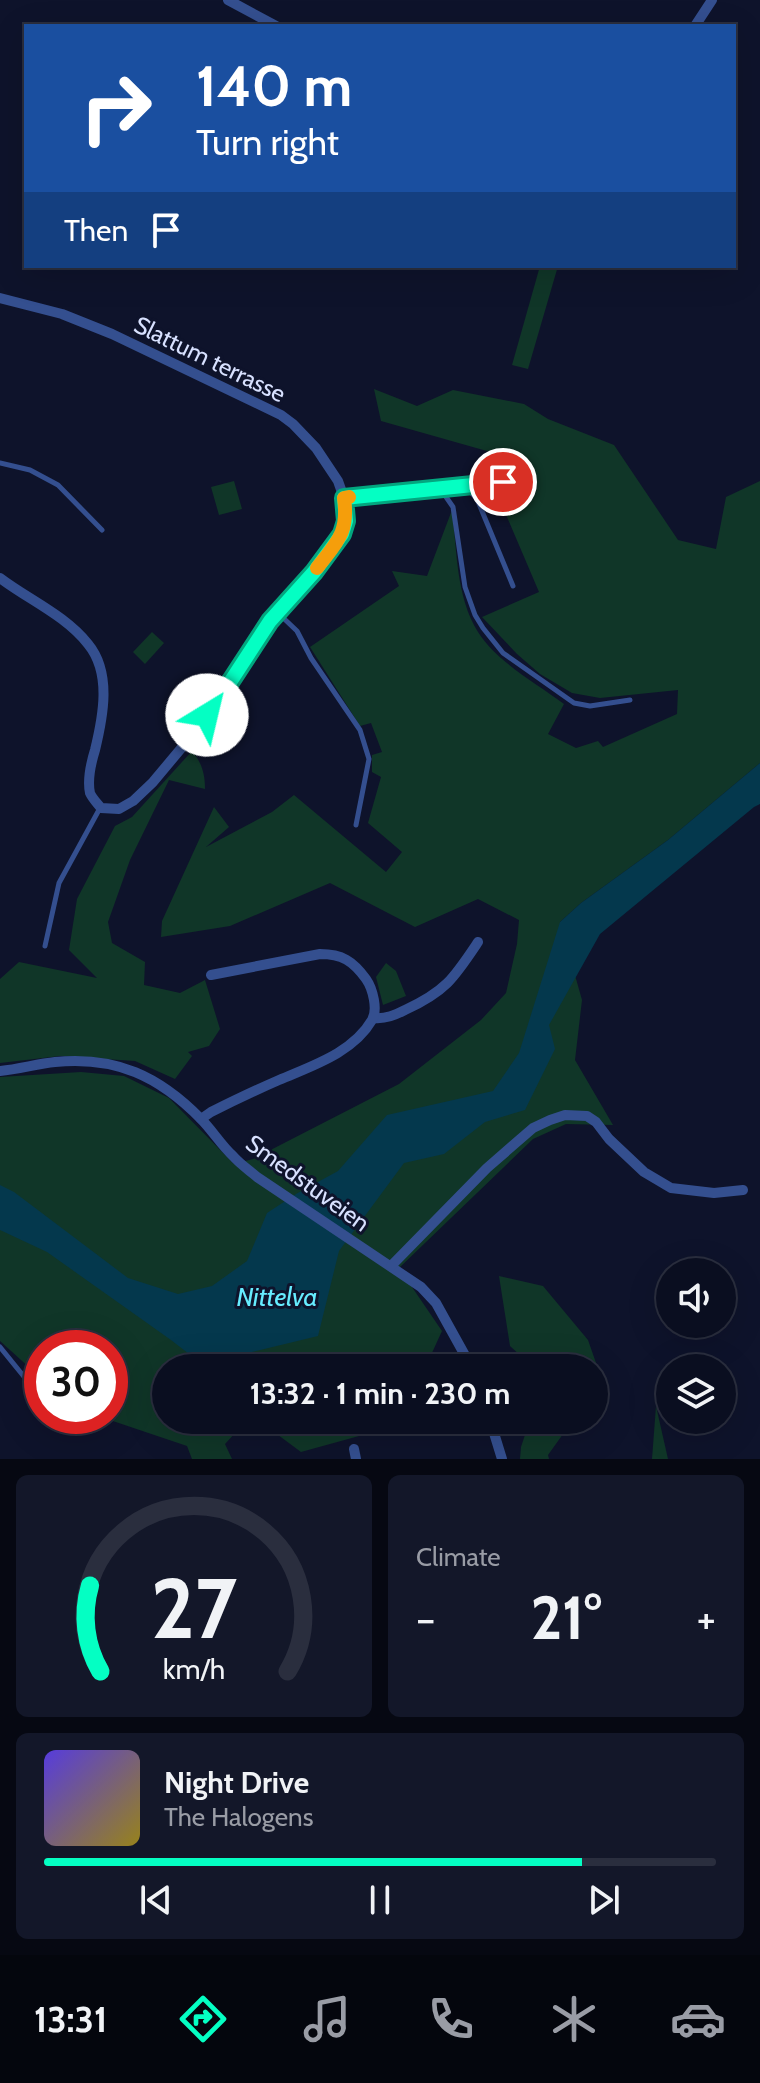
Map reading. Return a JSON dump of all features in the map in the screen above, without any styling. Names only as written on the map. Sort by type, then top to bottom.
[{"type":"street","points":[[228,0],[272,24]]},
{"type":"street","points":[[696,24],[712,0]]},
{"type":"street","name":"Slattum terrasse","points":[[0,298],[62,314],[112,334],[281,415],[316,448],[338,481],[344,498]]},
{"type":"street","points":[[0,578],[60,618],[90,646],[97,660],[104,691],[91,766],[91,795],[101,808],[119,809],[133,801],[153,782],[189,739],[277,611],[314,572],[342,534],[346,521],[344,498]]},
{"type":"street","points":[[374,1018],[394,1015],[430,998],[457,974],[478,942]]},
{"type":"street","points":[[201,1119],[332,1055],[357,1038],[374,1018],[369,984],[348,959],[335,954],[320,954],[211,975]]},
{"type":"street","name":"Smedstuveien","points":[[0,1071],[82,1061],[121,1066],[151,1078],[201,1119],[232,1156],[282,1196],[421,1287],[436,1303],[464,1354]]},
{"type":"street","points":[[387,1263],[533,1128],[565,1115],[587,1116],[596,1122],[644,1172],[671,1188],[714,1193],[743,1190]]},
{"type":"street","points":[[494,1434],[502,1459]]},
{"type":"lane","points":[[0,463],[30,470],[58,485],[102,530]]},
{"type":"lane","points":[[344,498],[503,482]]},
{"type":"lane","points":[[466,487],[477,499],[513,586]]},
{"type":"lane","points":[[431,490],[444,494],[453,507],[465,587],[475,615],[503,653],[574,703],[590,706],[630,700]]},
{"type":"lane","points":[[277,611],[297,631],[311,658],[360,730],[369,759],[356,825]]},
{"type":"lane","points":[[45,946],[59,883],[101,808]]},
{"type":"lane","points":[[0,1347],[24,1377]]},
{"type":"green space","points":[[539,268],[557,268],[528,369],[512,365]]},
{"type":"green space","points":[[374,389],[417,406],[453,390],[524,404],[548,419],[614,445],[678,540],[716,549],[726,497],[760,481],[760,763],[668,840],[581,903],[560,922],[582,1000],[575,1060],[613,1125],[566,1124],[533,1139],[399,1268],[442,1331],[431,1354],[152,1354],[152,1434],[234,1434],[225,1444],[232,1459],[192,1459],[187,1446],[128,1426],[128,1330],[24,1330],[24,1363],[0,1341],[0,1077],[81,1072],[124,1076],[169,1098],[234,1164],[253,1159],[399,1084],[481,1020],[506,993],[519,920],[478,899],[415,927],[330,883],[230,926],[161,937],[162,921],[214,807],[229,827],[206,847],[272,812],[294,795],[386,872],[402,852],[368,823],[381,777],[372,772],[372,755],[382,752],[371,723],[360,726],[310,647],[399,586],[392,571],[427,576],[452,510],[461,589],[478,632],[507,663],[564,704],[548,734],[576,748],[598,741],[603,747],[677,714],[678,690],[600,698],[572,693],[540,674],[517,654],[482,617],[539,592],[504,510],[524,502],[508,457],[381,421]]},
{"type":"green space","points":[[234,481],[242,509],[219,515],[211,487]]},
{"type":"green space","points":[[152,632],[164,643],[145,664],[133,652]]},
{"type":"green space","points":[[192,751],[202,769],[205,789],[169,780],[130,860],[108,922],[112,943],[145,962],[144,985],[180,993],[205,980],[220,1029],[209,1046],[188,1052],[192,1056],[175,1079],[135,1061],[60,1056],[0,1063],[0,979],[19,962],[97,978],[69,950],[77,899],[115,826],[132,817]]},
{"type":"green space","points":[[386,963],[396,971],[406,996],[383,1005],[376,977]]},
{"type":"green space","points":[[499,1276],[543,1286],[588,1340],[593,1354],[519,1354],[510,1346]]},
{"type":"green space","points":[[656,1406],[656,1434],[662,1434],[668,1459],[652,1459]]},
{"type":"green space","points":[[277,1434],[368,1434],[359,1436],[301,1452]]},
{"type":"green space","points":[[525,1434],[563,1434],[548,1455],[549,1459],[520,1459]]},
{"type":"water","name":"Nittelva","points":[[760,763],[760,804],[600,934],[549,1025],[555,1049],[525,1110],[485,1122],[444,1154],[404,1163],[339,1251],[318,1336],[243,1354],[189,1354],[47,1252],[0,1230],[0,1185],[14,1192],[128,1278],[178,1294],[212,1286],[247,1261],[267,1213],[338,1171],[387,1115],[493,1091],[519,1053],[560,922],[581,903],[668,840]]},
{"type":"slow traffic","points":[[317,568],[342,534],[346,521],[344,498],[349,497]]},
{"type":"route","points":[[207,715],[277,611],[314,572],[342,534],[346,521],[344,498],[503,482]]}]
